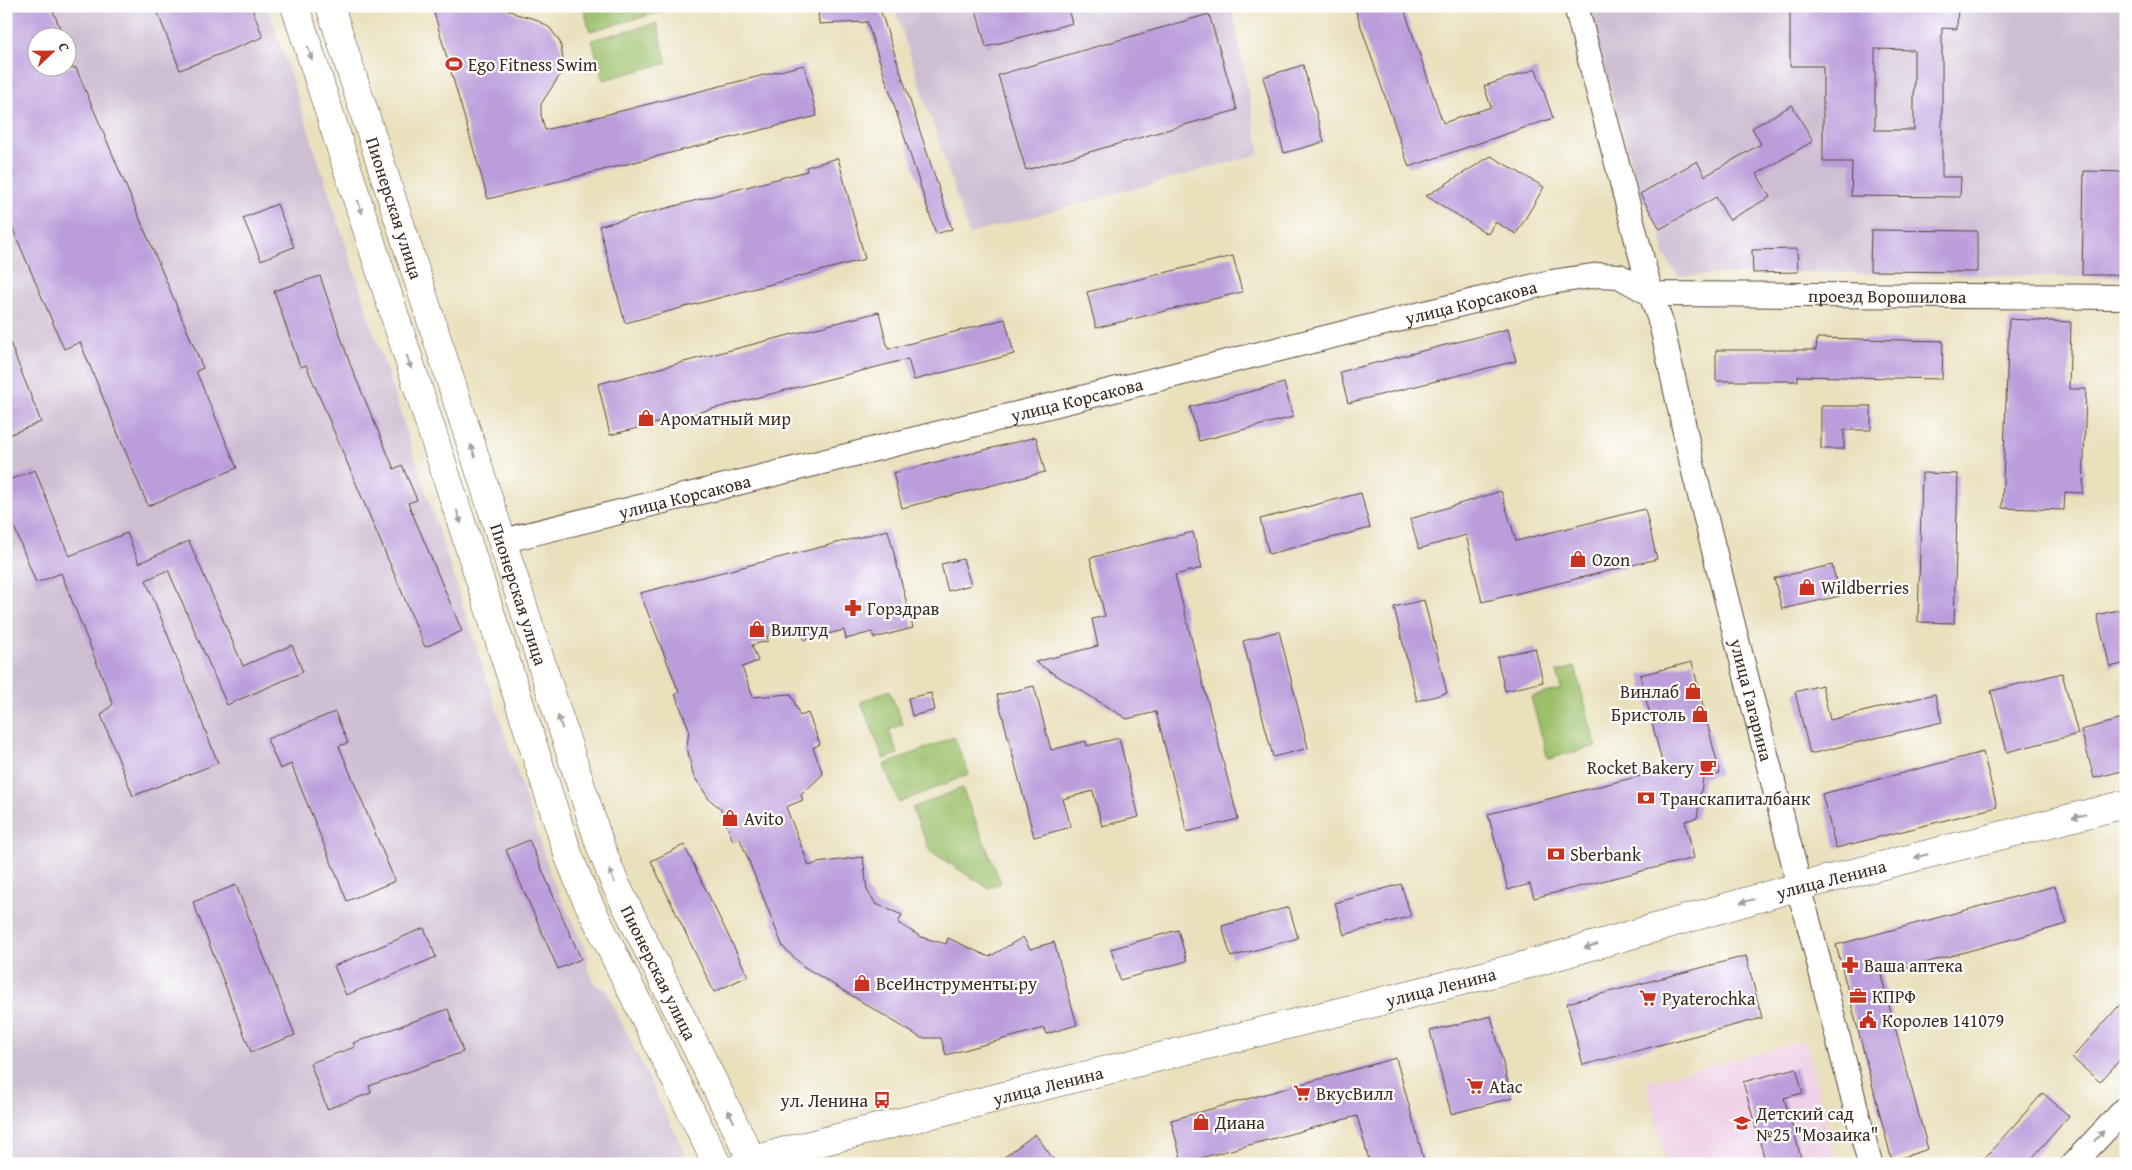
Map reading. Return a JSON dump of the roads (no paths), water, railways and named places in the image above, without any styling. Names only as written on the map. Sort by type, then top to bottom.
[{"type":"main road","name":"Пионерская улица","points":[[295,6],[569,857],[584,894],[718,1164]]},
{"type":"main road","name":"Пионерская улица","points":[[330,6],[600,845],[614,881],[750,1162]]},
{"type":"main road","name":"улица Ленина","points":[[750,1162],[1526,965],[1798,887],[2126,804]]},
{"type":"street","name":"улица Гагарина","points":[[1576,6],[1651,294],[1661,323],[1693,468],[1798,887],[1870,1164]]},
{"type":"street","name":"улица Корсакова","points":[[502,541],[1551,282],[1599,275],[1619,276],[1651,294]]},
{"type":"street","name":"проезд Ворошилова","points":[[1651,294],[2126,297]]},
{"type":"street","points":[[2073,1164],[2126,1108]]},
{"type":"railway","points":[[2122,51],[2126,47]]},
{"type":"place","name":"Ego Fitness Swim","points":[[454,64]]},
{"type":"place","name":"Ароматный мир","points":[[646,418]]},
{"type":"place","name":"Ozon","points":[[1578,559]]},
{"type":"place","name":"Wildberries","points":[[1807,587]]},
{"type":"place","name":"Горздрав","points":[[853,608]]},
{"type":"place","name":"Вилгуд","points":[[757,629]]},
{"type":"place","name":"Винлаб","points":[[1693,691]]},
{"type":"place","name":"Бристоль","points":[[1700,714]]},
{"type":"place","name":"Rocket Bakery","points":[[1708,767]]},
{"type":"place","name":"Транскапиталбанк","points":[[1646,798]]},
{"type":"place","name":"Avito","points":[[730,818]]},
{"type":"place","name":"Sberbank","points":[[1556,854]]},
{"type":"place","name":"Ваша аптека","points":[[1850,965]]},
{"type":"place","name":"ВсеИнструменты.ру","points":[[862,983]]},
{"type":"place","name":"КПРФ","points":[[1858,996]]},
{"type":"place","name":"Pyaterochka","points":[[1648,998]]},
{"type":"place","name":"Королев 141079","points":[[1868,1020]]},
{"type":"place","name":"Atac","points":[[1475,1086]]},
{"type":"place","name":"ВкусВилл","points":[[1302,1093]]},
{"type":"place","name":"ул. Ленина","points":[[882,1100]]},
{"type":"place","name":"Диана","points":[[1201,1122]]},
{"type":"place","name":"Детский сад №25 \"Мозаика\"","points":[[1742,1123]]}]
